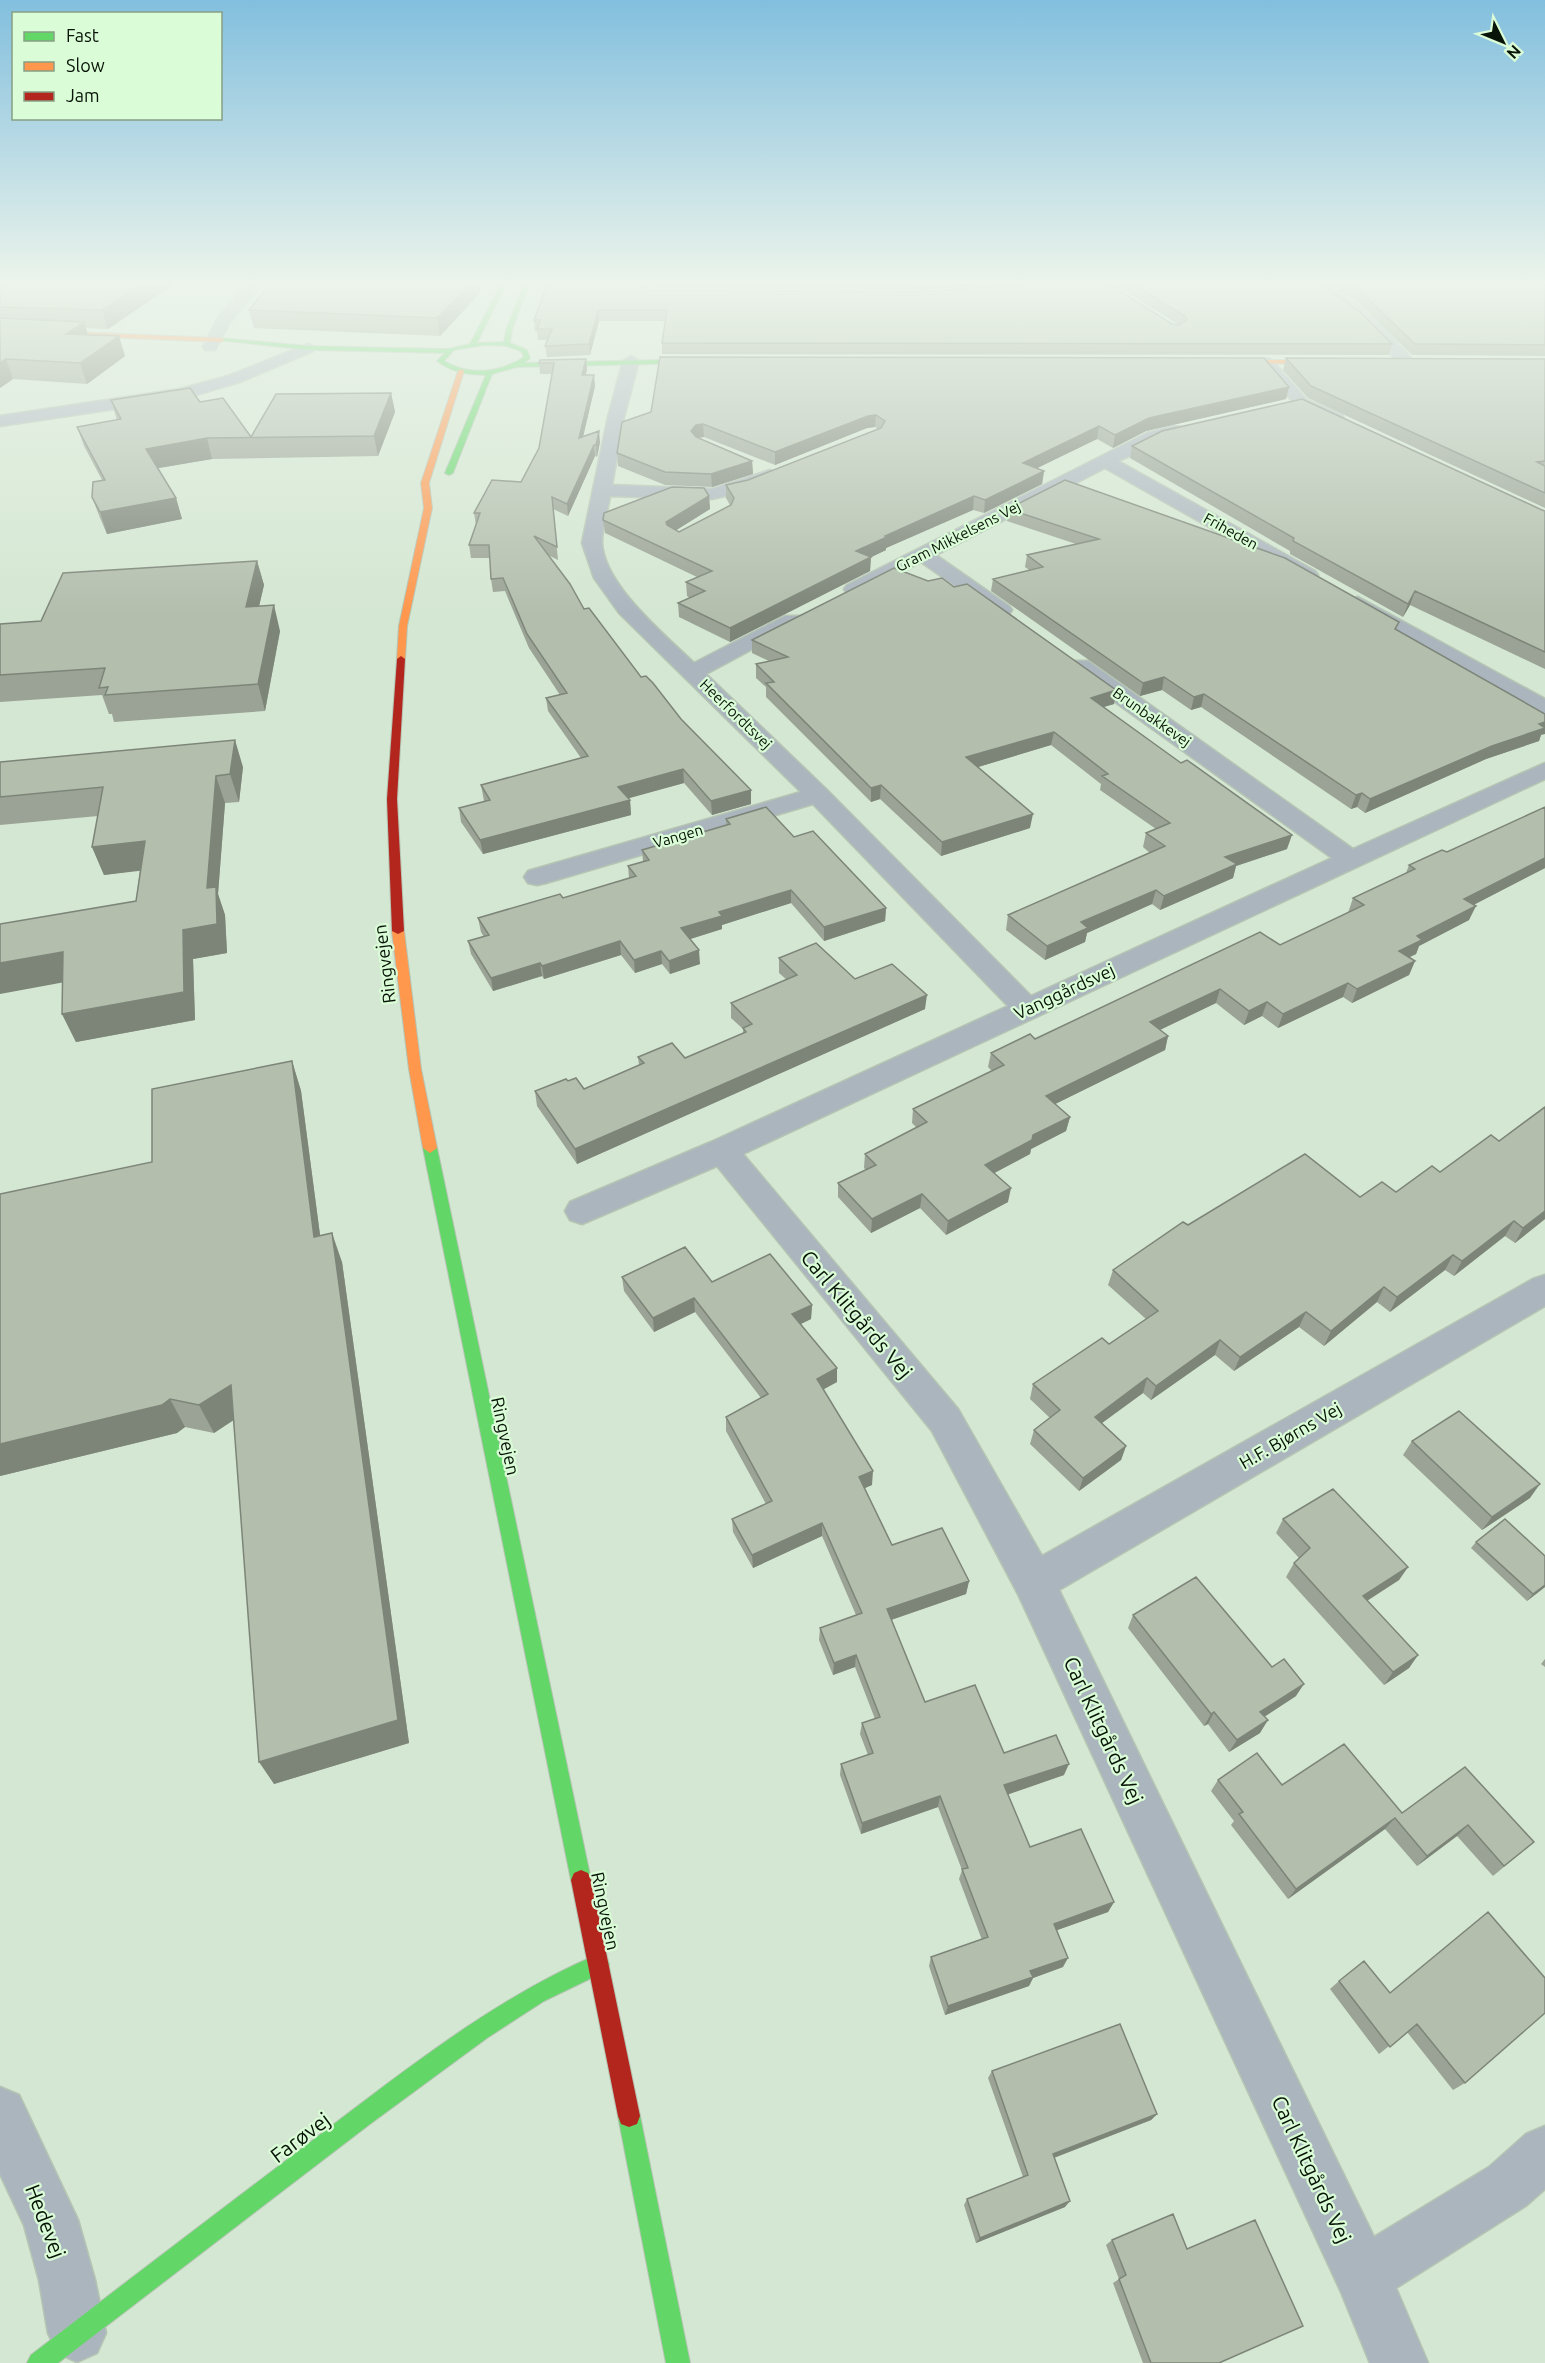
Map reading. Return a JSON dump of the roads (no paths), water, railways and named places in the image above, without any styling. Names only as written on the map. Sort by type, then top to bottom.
[{"type":"main road","name":"Ringvejen","points":[[454,394],[425,483],[428,508],[403,626],[392,800],[397,924],[415,1069],[454,1273],[599,1964],[678,2363]]},
{"type":"main road","name":"Ringvejen","points":[[428,508],[442,487],[481,394]]},
{"type":"main road","name":"Farøvej","points":[[58,2348],[362,2116],[480,2031],[537,1994],[599,1964]]},
{"type":"street","points":[[0,421],[180,394]]},
{"type":"street","name":"Heerfordtsvej","points":[[622,394],[592,543],[604,578],[626,609],[818,795],[1026,1008]]},
{"type":"street","points":[[1286,394],[1293,405],[1354,428]]},
{"type":"street","name":"Gram Mikkelsens Vej","points":[[841,596],[1153,437],[1196,425]]},
{"type":"street","name":"Friheden","points":[[1105,461],[1545,708]]},
{"type":"street","points":[[604,490],[712,494],[741,487],[778,471],[753,465]]},
{"type":"street","points":[[712,494],[723,512]]},
{"type":"street","points":[[922,554],[1020,623]]},
{"type":"street","points":[[693,672],[810,611]]},
{"type":"street","name":"Brunbakkevej","points":[[1058,651],[1352,860]]},
{"type":"street","name":"Vanggårdsvej","points":[[582,1211],[722,1150],[1545,770]]},
{"type":"street","name":"Vangen","points":[[537,877],[818,795]]},
{"type":"street","name":"Carl Klitgårds Vej","points":[[722,1150],[945,1419],[1034,1582],[1363,2276],[1399,2363]]},
{"type":"street","name":"H.F. Bjørns Vej","points":[[1034,1582],[1545,1289]]},
{"type":"street","name":"Hedevej","points":[[0,2114],[50,2220],[68,2280],[58,2348]]},
{"type":"street","points":[[1363,2276],[1508,2186],[1545,2153]]}]
